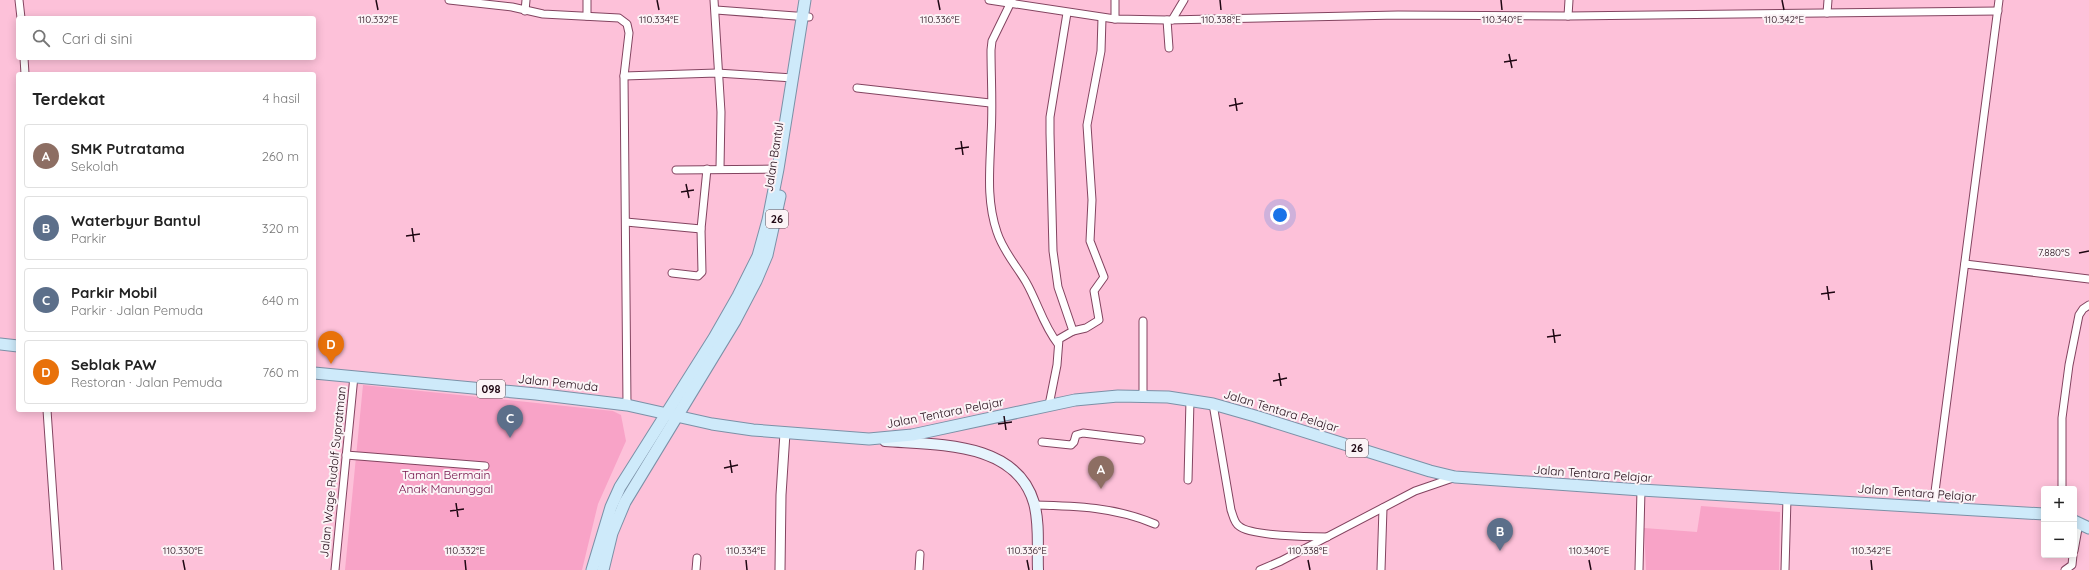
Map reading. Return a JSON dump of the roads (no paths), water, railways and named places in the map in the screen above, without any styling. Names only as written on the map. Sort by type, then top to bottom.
[{"type":"main road","name":"Jalan Bantul","points":[[673,414],[745,304],[767,255],[776,220],[806,16],[805,0]]},
{"type":"main road","name":"Jalan Bantul","points":[[673,414],[758,256],[768,220],[778,169],[792,78],[806,16],[812,0]]},
{"type":"main road","points":[[0,344],[16,346]]},
{"type":"main road","name":"Jalan Pemuda","points":[[316,373],[536,394],[627,405],[673,414]]},
{"type":"main road","name":"Jalan Tentara Pelajar","points":[[673,414],[712,424],[785,433],[883,439],[912,436],[1049,405],[1098,398],[1143,396],[1190,400],[1213,404],[1430,471],[1456,477],[1641,490],[2041,514]]},
{"type":"main road","points":[[592,570],[611,507],[620,487],[673,414]]},
{"type":"main road","points":[[603,570],[612,533],[625,502],[673,414]]},
{"type":"main road","points":[[851,438],[924,443],[978,451],[997,459],[1016,473],[1025,483],[1034,505],[1037,529],[1038,570]]},
{"type":"main road","points":[[2077,522],[2089,528]]},
{"type":"street","points":[[19,0],[21,16]]},
{"type":"street","points":[[449,0],[487,2],[543,14],[619,18],[626,22],[629,33],[624,76],[627,405]]},
{"type":"street","points":[[526,0],[526,11]]},
{"type":"street","points":[[587,0],[587,16]]},
{"type":"street","points":[[714,0],[716,10],[717,73],[721,112],[720,168]]},
{"type":"street","points":[[990,0],[1012,1],[1102,18],[1170,20],[1398,15],[1568,16],[1998,12]]},
{"type":"street","points":[[1115,0],[1115,19]]},
{"type":"street","points":[[1169,48],[1170,20],[1184,0]]},
{"type":"street","points":[[1568,16],[1569,0]]},
{"type":"street","points":[[1827,13],[1828,0]]},
{"type":"street","points":[[1933,507],[1999,0]]},
{"type":"street","points":[[1012,1],[992,41],[989,185],[996,231],[1006,254],[1025,281],[1048,331],[1058,344]]},
{"type":"street","points":[[716,10],[806,16]]},
{"type":"street","points":[[1067,12],[1050,116],[1051,184],[1053,251],[1056,275],[1073,331]]},
{"type":"street","points":[[1049,405],[1057,364],[1058,344],[1061,336],[1086,328],[1099,320],[1094,291],[1104,277],[1090,241],[1092,200],[1087,126],[1101,51],[1102,18]]},
{"type":"street","points":[[24,60],[25,72]]},
{"type":"street","points":[[624,76],[717,73],[792,78]]},
{"type":"street","points":[[857,88],[990,103]]},
{"type":"street","points":[[676,170],[720,168],[778,169]]},
{"type":"street","points":[[672,273],[698,276],[701,274],[701,229],[707,169]]},
{"type":"street","points":[[626,222],[701,229]]},
{"type":"street","points":[[1965,264],[2089,278]]},
{"type":"street","points":[[2062,486],[2061,432],[2069,365],[2079,315],[2089,306]]},
{"type":"street","points":[[1143,321],[1143,396]]},
{"type":"street","name":"Jalan Wage Rudolf Supratman","points":[[335,570],[354,376]]},
{"type":"street","points":[[1188,480],[1190,400]]},
{"type":"street","points":[[1213,404],[1231,510],[1235,522],[1240,527],[1258,532],[1328,537]]},
{"type":"street","points":[[47,412],[58,570]]},
{"type":"street","points":[[780,570],[781,495],[785,433]]},
{"type":"street","points":[[1042,442],[1071,445],[1074,442],[1076,435],[1082,433],[1141,440]]},
{"type":"street","points":[[346,454],[485,466]]},
{"type":"street","points":[[1260,570],[1282,562],[1415,491],[1456,477]]},
{"type":"street","points":[[1639,570],[1641,490]]},
{"type":"street","points":[[1785,570],[1787,498]]},
{"type":"street","points":[[1034,505],[1124,512],[1155,524]]},
{"type":"street","points":[[1381,570],[1383,508]]},
{"type":"street","points":[[919,570],[920,554]]},
{"type":"street","points":[[696,570],[697,558]]},
{"type":"street","points":[[2065,570],[2072,565],[2073,558]]},
{"type":"place","name":"Seblak PAW","points":[[331,364]]},
{"type":"place","name":"Parkir Mobil","points":[[510,438]]},
{"type":"place","name":"SMK Putratama","points":[[1101,489]]},
{"type":"place","name":"Waterbyur Bantul","points":[[1500,551]]},
{"type":"park label","name":"Taman Bermain Anak Manunggal","points":[[446,482]]}]
